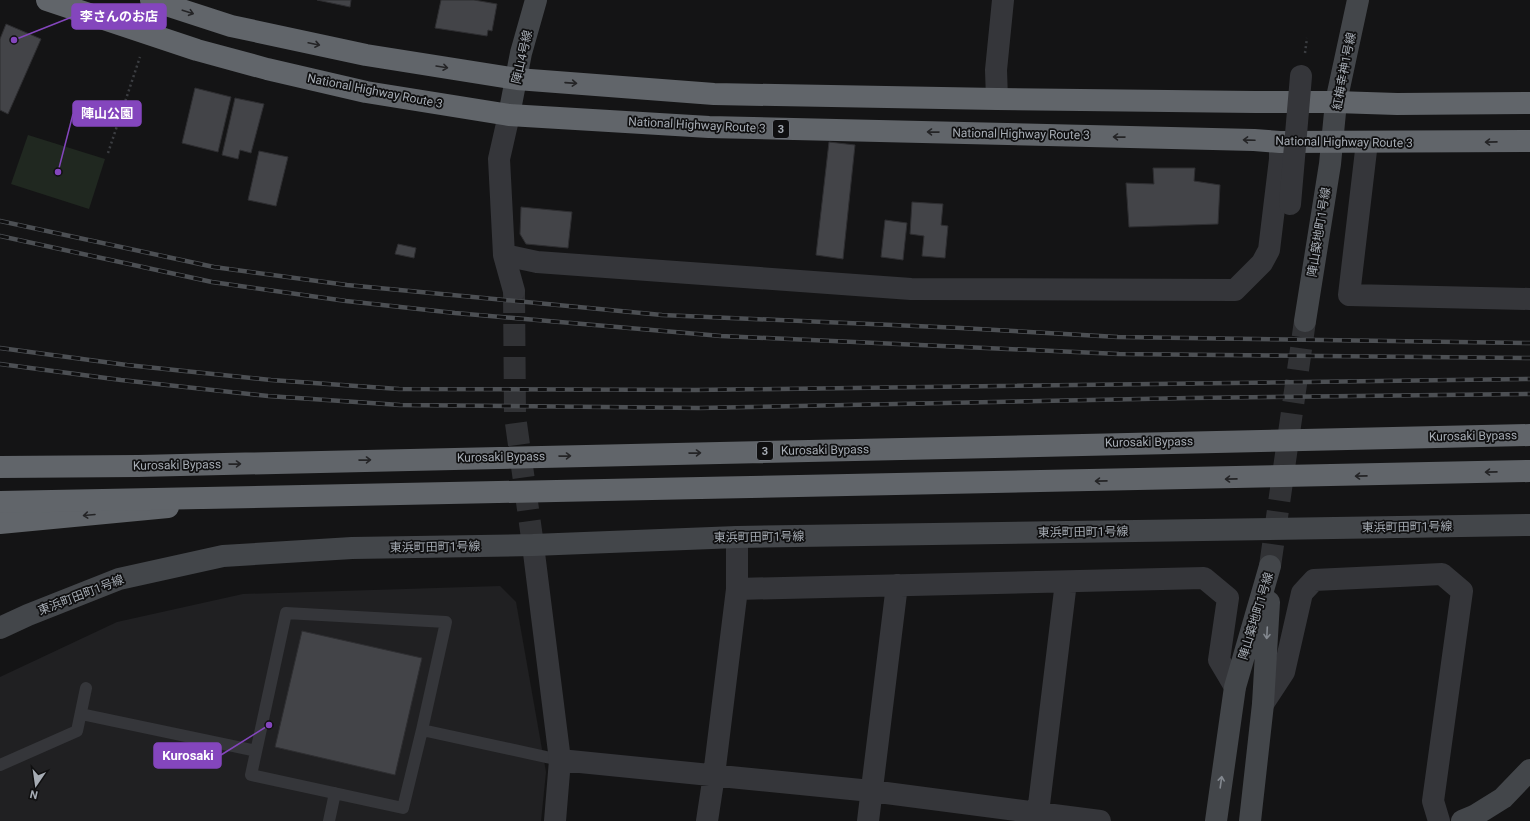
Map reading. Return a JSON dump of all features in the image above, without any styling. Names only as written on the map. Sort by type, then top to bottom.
[{"type":"highway","name":"National Highway Route 3","points":[[47,0],[198,50],[267,70],[366,92],[509,115],[709,127],[1254,140],[1280,142],[1530,141]]},
{"type":"highway","points":[[151,0],[231,26],[358,54],[517,79],[714,94],[1397,104],[1530,103]]},
{"type":"highway","name":"Kurosaki Bypass","points":[[0,467],[138,466],[1530,435]]},
{"type":"highway","points":[[0,459],[138,466]]},
{"type":"highway","points":[[0,502],[295,495],[1297,477],[1530,471]]},
{"type":"highway","points":[[0,523],[295,495]]},
{"type":"street","name":"陣山4号線","points":[[509,115],[522,53],[536,0]]},
{"type":"street","points":[[997,99],[996,70],[1003,0]]},
{"type":"street","name":"紅梅幸神1号線","points":[[1333,142],[1336,102],[1358,0]]},
{"type":"street","points":[[1290,204],[1301,76]]},
{"type":"street","points":[[509,115],[500,159],[504,255],[514,291]]},
{"type":"street","points":[[504,255],[537,262],[911,289],[1235,290],[1262,263],[1269,250],[1280,158],[1280,142]]},
{"type":"street","name":"陣山築地町1号線","points":[[1305,321],[1333,142]]},
{"type":"street","points":[[1367,142],[1349,294],[1530,299]]},
{"type":"street","name":"東浜町田町1号線","points":[[0,628],[28,614],[119,579],[223,556],[352,548],[533,545],[737,537],[1530,525]]},
{"type":"street","points":[[706,821],[714,775],[737,589],[737,537]]},
{"type":"street","points":[[533,545],[560,760],[555,821]]},
{"type":"street","name":"陣山築地町1号線","points":[[1216,821],[1235,687],[1270,566],[1263,704],[1250,821]]},
{"type":"street","points":[[1263,704],[1284,672],[1302,593],[1314,580],[1442,574],[1462,591],[1433,801],[1439,821]]},
{"type":"street","points":[[737,589],[1204,578],[1228,598],[1219,660],[1235,687]]},
{"type":"street","points":[[1037,817],[1066,582]]},
{"type":"street","points":[[868,821],[897,585]]},
{"type":"street","points":[[560,760],[871,791],[1037,817],[1100,821]]},
{"type":"street","points":[[1462,821],[1474,816],[1503,798],[1530,770]]},
{"type":"lane","points":[[286,613],[446,622],[422,730],[403,808],[251,775],[286,613]]},
{"type":"lane","points":[[0,765],[77,731],[86,688]]},
{"type":"lane","points":[[81,714],[256,751]]},
{"type":"lane","points":[[422,730],[560,760]]},
{"type":"lane","points":[[328,821],[335,793]]},
{"type":"path","points":[[108,153],[148,34]]},
{"type":"shaded area","points":[[28,135],[105,159],[89,209],[11,184]]},
{"type":"shaded area","points":[[500,586],[516,602],[546,772],[541,821],[0,821],[0,677],[117,622],[243,594]]},
{"type":"building","points":[[317,0],[351,0],[350,7]]},
{"type":"building","points":[[441,0],[474,0],[497,4],[492,31],[488,30],[487,36],[435,28]]},
{"type":"building","points":[[6,24],[41,39],[8,114],[0,110],[0,39]]},
{"type":"building","points":[[195,88],[231,97],[218,152],[182,143]]},
{"type":"building","points":[[235,98],[264,104],[251,153],[240,150],[238,159],[222,155]]},
{"type":"building","points":[[829,142],[855,145],[843,259],[816,255]]},
{"type":"building","points":[[259,151],[288,157],[276,206],[248,200]]},
{"type":"building","points":[[1153,168],[1195,168],[1194,181],[1220,185],[1218,224],[1129,227],[1126,183],[1154,184]]},
{"type":"building","points":[[912,202],[943,204],[941,225],[948,226],[945,258],[922,256],[924,236],[910,234]]},
{"type":"building","points":[[521,207],[572,212],[568,248],[526,244],[520,234]]},
{"type":"building","points":[[885,220],[907,223],[903,260],[881,257]]},
{"type":"building","points":[[398,244],[416,248],[414,258],[395,254]]},
{"type":"building","points":[[302,631],[422,658],[395,775],[275,747]]},
{"type":"tunnel","points":[[514,291],[515,416],[533,545]]},
{"type":"tunnel","points":[[1270,566],[1305,321]]},
{"type":"railway","points":[[0,221],[214,267],[347,285],[662,315],[961,328],[1118,337],[1530,343]]},
{"type":"railway","points":[[0,236],[212,282],[346,301],[455,313],[721,336],[1119,354],[1530,358]]},
{"type":"railway","points":[[0,348],[127,365],[271,380],[399,389],[696,390],[1530,379]]},
{"type":"railway","points":[[0,364],[121,380],[268,396],[400,405],[699,408],[1190,398],[1530,394]]},
{"type":"place","name":"李さんのお店","points":[[14,40]]},
{"type":"place","name":"陣山公園","points":[[58,172]]},
{"type":"place","name":"Kurosaki","points":[[269,725]]}]
